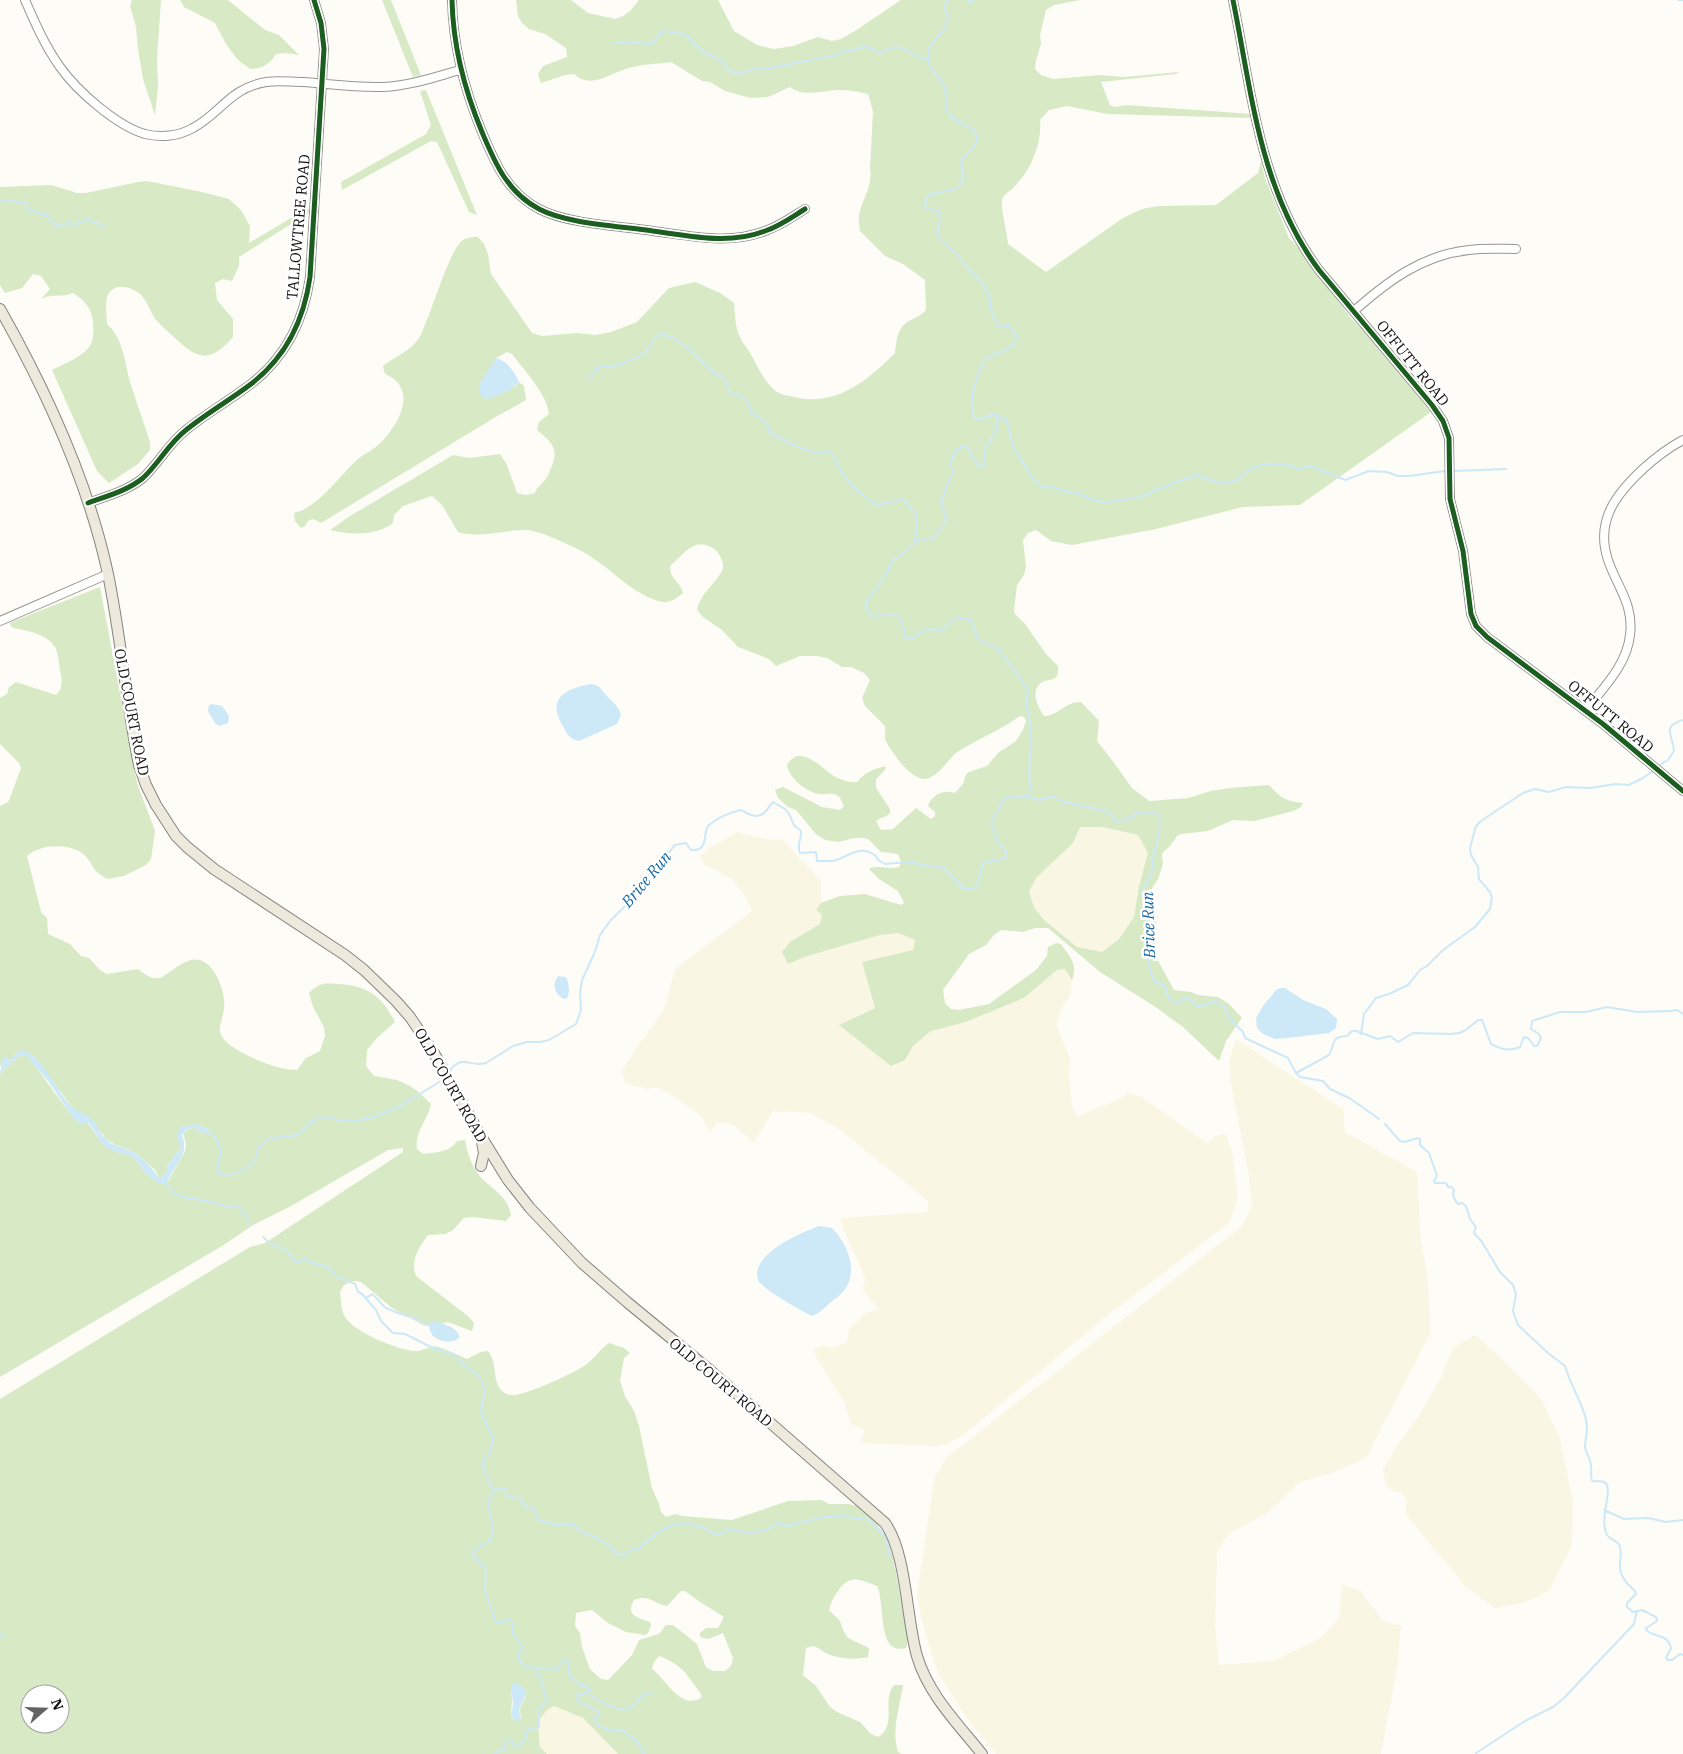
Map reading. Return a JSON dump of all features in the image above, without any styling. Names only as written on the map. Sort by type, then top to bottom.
[{"type":"main road","name":"OLD COURT ROAD","points":[[0,309],[51,408],[88,503],[108,574],[139,765],[146,785],[176,836],[202,860],[328,942],[364,970],[396,1001],[410,1017],[431,1048],[482,1138],[520,1195],[582,1263],[626,1302],[712,1372],[885,1523],[891,1531],[898,1553],[913,1641],[917,1658],[926,1680],[982,1754]]},
{"type":"main road","points":[[481,1166],[484,1153],[482,1138]]},
{"type":"street","points":[[25,0],[50,51],[67,77],[101,108],[130,128],[146,134],[173,135],[193,128],[210,116],[230,97],[256,84],[273,81],[390,86],[460,70]]},
{"type":"street","name":"TALLOWTREE ROAD","points":[[88,503],[127,488],[144,477],[171,444],[186,430],[262,374],[276,360],[293,335],[304,309],[310,277],[322,84],[323,36],[314,0]]},
{"type":"street","points":[[452,0],[454,35],[460,70],[470,102],[497,169],[519,195],[543,211],[559,217],[700,238],[728,239],[748,237],[764,232],[786,222],[805,209]]},
{"type":"street","name":"OFFUTT ROAD","points":[[1233,0],[1264,153],[1280,202],[1292,227],[1306,252],[1432,405],[1446,427],[1450,445],[1450,500],[1461,543],[1469,603],[1474,622],[1488,638],[1586,710],[1683,791]]},
{"type":"street","points":[[1354,311],[1396,277],[1430,259],[1469,250],[1516,249]]},
{"type":"street","points":[[1586,710],[1620,665],[1627,650],[1630,634],[1631,619],[1628,604],[1610,565],[1606,550],[1604,533],[1609,512],[1620,493],[1633,478],[1658,456],[1683,440]]},
{"type":"street","points":[[0,621],[108,574]]},
{"type":"shaded area","points":[[1080,827],[1102,827],[1138,835],[1149,853],[1139,886],[1135,917],[1119,939],[1102,952],[1077,947],[1043,919],[1034,907],[1029,891],[1037,877],[1073,843]]},
{"type":"shaded area","points":[[737,832],[769,840],[782,839],[821,881],[821,903],[816,910],[822,915],[820,924],[790,942],[782,952],[788,964],[804,957],[880,935],[898,933],[915,940],[913,950],[862,962],[875,1008],[853,1017],[905,1060],[913,1046],[931,1031],[966,1022],[1024,998],[1057,970],[1065,969],[1072,980],[1070,997],[1061,1009],[1057,1027],[1070,1058],[1069,1077],[1072,1107],[1077,1116],[1115,1101],[1128,1093],[1142,1097],[1208,1144],[1215,1136],[1226,1134],[1232,1151],[1238,1197],[1229,1223],[1108,1315],[962,1436],[947,1444],[937,1446],[861,1443],[864,1435],[863,1429],[856,1425],[851,1425],[844,1402],[813,1350],[822,1345],[834,1348],[846,1342],[850,1327],[866,1313],[878,1310],[862,1288],[866,1280],[843,1228],[841,1218],[927,1212],[929,1202],[839,1129],[810,1113],[773,1111],[754,1143],[733,1125],[717,1122],[710,1132],[701,1116],[676,1098],[657,1087],[648,1089],[626,1084],[621,1071],[664,1009],[675,969],[752,911],[747,900],[732,879],[705,865],[700,856],[708,849]]},
{"type":"shaded area","points":[[1236,1039],[1343,1109],[1345,1132],[1417,1172],[1421,1242],[1428,1281],[1431,1332],[1366,1458],[1332,1473],[1300,1482],[1267,1513],[1228,1534],[1217,1553],[1215,1624],[1219,1665],[1273,1661],[1322,1637],[1339,1618],[1342,1585],[1360,1590],[1383,1621],[1401,1626],[1398,1663],[1381,1754],[996,1754],[968,1720],[938,1674],[922,1622],[917,1596],[934,1479],[946,1458],[1241,1227],[1252,1208],[1249,1176],[1231,1084],[1229,1060]]},
{"type":"shaded area","points":[[1476,1335],[1540,1397],[1560,1438],[1573,1502],[1572,1545],[1550,1590],[1524,1603],[1495,1608],[1467,1588],[1406,1515],[1406,1500],[1401,1492],[1395,1492],[1386,1486],[1383,1470],[1397,1445],[1417,1419],[1440,1379],[1453,1347]]},
{"type":"shaded area","points":[[554,1706],[583,1718],[618,1754],[547,1754],[540,1747],[538,1722],[547,1710]]},
{"type":"green space","points":[[132,0],[161,0],[157,59],[158,87],[155,115],[143,79],[136,27],[130,6]]},
{"type":"green space","points":[[180,0],[228,0],[265,30],[279,35],[299,55],[276,54],[265,65],[250,69],[237,59],[226,44],[215,23],[184,7]]},
{"type":"green space","points":[[382,0],[391,0],[421,75],[413,77]]},
{"type":"green space","points":[[516,0],[571,0],[588,13],[615,19],[630,11],[639,0],[718,0],[734,31],[757,45],[774,49],[793,46],[818,37],[832,41],[841,39],[901,0],[1080,0],[1054,5],[1046,10],[1035,69],[1041,75],[1053,79],[1100,75],[1124,77],[1179,72],[1176,74],[1101,82],[1110,105],[1114,107],[1127,105],[1252,114],[1250,118],[1108,114],[1067,106],[1049,110],[1040,120],[1037,147],[1026,173],[1002,199],[1008,244],[1046,272],[1123,218],[1142,209],[1158,206],[1216,205],[1258,173],[1261,161],[1265,178],[1289,238],[1304,253],[1350,317],[1366,333],[1431,412],[1300,505],[1243,507],[1156,529],[1072,545],[1051,541],[1036,530],[1028,533],[1023,540],[1026,567],[1024,575],[1017,585],[1015,614],[1025,624],[1046,654],[1058,666],[1056,677],[1044,681],[1037,688],[1037,703],[1044,716],[1054,714],[1076,702],[1081,702],[1099,721],[1097,741],[1132,788],[1149,801],[1188,798],[1230,788],[1269,785],[1284,798],[1303,803],[1301,807],[1293,811],[1254,821],[1233,820],[1208,831],[1181,834],[1177,836],[1162,855],[1163,864],[1158,879],[1151,890],[1156,916],[1155,955],[1174,990],[1218,997],[1229,1004],[1242,1018],[1226,1041],[1219,1061],[1183,1027],[1100,972],[1048,928],[1035,928],[1023,932],[1001,930],[994,935],[986,945],[969,954],[943,990],[945,1003],[951,1009],[959,1010],[989,1004],[1036,970],[1047,956],[1048,947],[1056,943],[1061,944],[1074,965],[1072,980],[1065,969],[1057,970],[1024,998],[966,1022],[931,1031],[913,1046],[905,1060],[891,1066],[839,1025],[875,1008],[862,962],[913,950],[915,940],[898,933],[880,935],[804,957],[788,964],[782,952],[790,942],[820,924],[822,915],[816,910],[821,903],[840,896],[865,894],[901,905],[904,903],[898,891],[879,879],[869,869],[876,867],[899,867],[901,862],[898,854],[881,852],[868,839],[863,838],[838,842],[825,840],[816,834],[796,810],[788,807],[778,798],[775,790],[783,787],[822,807],[840,810],[844,806],[836,795],[814,793],[799,784],[788,770],[787,765],[792,759],[798,756],[811,759],[834,776],[851,782],[857,782],[870,771],[886,766],[885,770],[876,779],[876,788],[890,809],[890,813],[876,821],[880,829],[893,829],[916,808],[931,819],[935,816],[935,812],[928,806],[932,799],[938,794],[946,792],[955,793],[963,784],[969,772],[987,766],[998,753],[1016,741],[1026,721],[1024,717],[1020,716],[960,750],[938,772],[929,778],[923,779],[910,773],[898,760],[886,741],[885,726],[865,706],[862,698],[870,680],[864,673],[851,667],[842,667],[827,658],[817,656],[800,656],[776,666],[769,659],[738,647],[722,630],[703,617],[697,610],[699,604],[723,568],[718,552],[706,545],[694,546],[670,566],[673,578],[680,585],[683,593],[673,600],[663,602],[652,599],[632,588],[585,553],[540,533],[527,530],[484,534],[458,532],[442,505],[432,496],[403,506],[394,515],[393,523],[379,530],[363,533],[346,533],[330,530],[350,516],[453,455],[469,458],[500,454],[507,465],[517,493],[526,495],[535,493],[548,476],[553,463],[553,447],[537,430],[539,422],[549,414],[540,390],[512,354],[507,352],[496,358],[505,392],[519,382],[524,386],[526,400],[321,523],[313,519],[301,528],[295,521],[294,513],[312,505],[358,459],[378,445],[394,427],[402,407],[403,397],[401,388],[395,380],[385,374],[383,366],[407,350],[419,338],[452,256],[463,240],[467,238],[478,237],[484,244],[488,254],[491,274],[532,333],[542,336],[576,333],[596,335],[611,332],[637,322],[669,288],[695,282],[720,293],[734,303],[738,333],[762,375],[774,390],[780,394],[806,399],[834,396],[860,383],[895,353],[896,342],[904,325],[926,310],[925,280],[903,264],[885,256],[860,231],[859,213],[868,190],[871,174],[873,111],[868,94],[840,90],[808,93],[790,87],[768,97],[751,98],[725,91],[710,82],[702,81],[671,62],[634,67],[601,79],[587,81],[574,74],[541,83],[538,74],[543,66],[567,57],[566,48],[545,34],[529,29],[518,16]],"holes":[[[1080,827],[1102,827],[1138,835],[1148,853],[1139,886],[1134,917],[1119,939],[1102,952],[1077,947],[1043,919],[1034,907],[1029,891],[1037,877],[1073,843]]]},
{"type":"green space","points":[[426,90],[477,215],[469,212],[437,142],[431,141],[342,190],[341,182],[426,134],[431,125],[420,91]]},
{"type":"green space","points":[[147,181],[229,199],[241,210],[250,226],[249,243],[308,208],[310,212],[239,257],[239,266],[232,281],[223,279],[215,283],[217,300],[233,319],[233,337],[218,351],[211,354],[205,356],[198,355],[184,346],[163,328],[144,299],[134,290],[118,287],[110,292],[106,300],[107,324],[121,345],[131,385],[150,442],[150,450],[138,464],[109,483],[97,471],[52,370],[77,358],[91,344],[93,321],[90,310],[73,293],[41,299],[50,289],[41,276],[33,274],[22,288],[5,293],[0,285],[0,187],[51,185],[77,193],[86,193]]},
{"type":"green space","points":[[100,587],[137,783],[155,831],[151,859],[146,865],[124,876],[108,879],[102,876],[83,854],[71,848],[47,847],[27,856],[41,912],[47,918],[48,934],[70,944],[81,956],[89,958],[100,970],[107,974],[138,969],[150,977],[159,978],[185,962],[198,960],[204,962],[209,965],[217,976],[224,996],[224,1009],[220,1029],[223,1038],[246,1055],[283,1068],[297,1070],[306,1058],[320,1051],[325,1036],[324,1027],[313,1007],[309,993],[322,984],[337,984],[357,987],[372,994],[385,1005],[395,1022],[367,1050],[366,1066],[374,1076],[399,1081],[412,1087],[431,1104],[419,1132],[417,1149],[423,1154],[437,1152],[450,1148],[457,1141],[465,1140],[475,1170],[502,1197],[510,1209],[511,1215],[506,1221],[473,1217],[464,1218],[452,1231],[445,1234],[428,1235],[419,1249],[415,1260],[414,1270],[416,1276],[469,1317],[474,1323],[472,1331],[448,1322],[432,1326],[423,1325],[392,1308],[361,1282],[353,1281],[344,1285],[340,1292],[343,1313],[348,1321],[376,1339],[408,1350],[419,1351],[438,1347],[467,1359],[481,1352],[488,1351],[493,1361],[498,1386],[504,1393],[511,1395],[531,1391],[573,1372],[587,1364],[609,1343],[624,1348],[630,1353],[624,1358],[620,1381],[639,1426],[652,1488],[661,1512],[666,1517],[675,1514],[732,1520],[788,1501],[821,1500],[829,1504],[859,1506],[877,1524],[889,1542],[908,1640],[906,1648],[897,1648],[890,1644],[886,1637],[880,1594],[877,1586],[865,1581],[851,1580],[846,1582],[838,1591],[832,1600],[829,1610],[840,1621],[848,1638],[869,1648],[868,1657],[843,1658],[828,1654],[814,1646],[806,1648],[803,1675],[816,1686],[830,1707],[860,1722],[871,1734],[878,1737],[887,1726],[890,1691],[894,1685],[903,1685],[895,1736],[898,1752],[902,1754],[618,1754],[583,1718],[554,1706],[547,1710],[538,1722],[540,1747],[547,1754],[0,1754],[0,1399],[250,1247],[265,1243],[403,1152],[403,1148],[388,1150],[291,1206],[253,1225],[222,1246],[0,1377],[0,1074],[20,1055],[26,1055],[70,1113],[82,1122],[88,1123],[102,1143],[119,1153],[131,1155],[144,1172],[158,1183],[167,1183],[185,1151],[186,1144],[183,1133],[193,1127],[200,1132],[209,1129],[197,1125],[180,1127],[181,1148],[169,1163],[165,1175],[159,1178],[155,1170],[137,1154],[105,1139],[103,1134],[71,1106],[34,1056],[22,1050],[10,1061],[7,1059],[0,1066],[0,806],[8,802],[21,768],[19,763],[0,744],[0,698],[7,694],[9,687],[16,682],[56,695],[62,683],[55,647],[47,639],[36,633],[13,628],[9,623]],"holes":[[[681,1591],[685,1591],[724,1617],[718,1628],[706,1628],[700,1633],[700,1637],[708,1639],[723,1633],[733,1658],[731,1666],[725,1671],[713,1671],[706,1667],[697,1644],[673,1625],[666,1625],[659,1634],[639,1640],[632,1655],[608,1680],[601,1679],[590,1669],[582,1647],[580,1633],[575,1626],[576,1613],[592,1610],[608,1623],[626,1632],[645,1635],[648,1633],[651,1625],[650,1622],[634,1616],[631,1610],[634,1600],[648,1598],[667,1606]],[[659,1656],[679,1667],[701,1694],[701,1698],[693,1701],[686,1700],[674,1692],[652,1669],[654,1662]],[[521,1686],[525,1693],[525,1699],[520,1710],[521,1719],[513,1719],[511,1692]]]},
{"type":"water","points":[[496,358],[510,367],[519,382],[513,388],[503,393],[485,399],[480,394],[480,383]]},
{"type":"water","points":[[590,684],[600,688],[617,706],[621,715],[617,724],[579,741],[571,737],[558,717],[557,702],[566,692]]},
{"type":"water","points":[[209,705],[222,706],[229,716],[228,723],[219,726],[215,723],[208,711]]},
{"type":"water","points":[[558,976],[566,977],[569,985],[568,997],[566,999],[557,994],[555,983]]},
{"type":"water","points":[[1285,988],[1303,1000],[1326,1009],[1337,1019],[1336,1028],[1329,1033],[1275,1039],[1263,1034],[1257,1028],[1256,1018],[1263,1006],[1276,990]]},
{"type":"water","points":[[22,1050],[30,1053],[37,1059],[66,1101],[74,1109],[92,1119],[106,1139],[138,1155],[159,1178],[165,1175],[169,1163],[181,1148],[177,1136],[180,1127],[194,1124],[210,1131],[208,1133],[200,1132],[193,1127],[185,1131],[182,1135],[184,1142],[183,1154],[167,1183],[158,1183],[144,1172],[131,1155],[107,1148],[89,1123],[80,1123],[75,1120],[48,1081],[26,1055],[20,1055],[0,1074],[2,1060],[7,1056],[7,1060],[10,1061]]},
{"type":"water","points":[[820,1226],[832,1228],[842,1241],[849,1256],[851,1273],[842,1293],[820,1312],[812,1316],[774,1294],[761,1284],[758,1280],[757,1271],[769,1253],[802,1233]]},
{"type":"water","points":[[435,1321],[453,1328],[460,1337],[456,1340],[445,1342],[435,1338],[430,1330],[430,1324]]},
{"type":"water","points":[[517,1683],[524,1689],[526,1694],[520,1708],[521,1719],[515,1721],[511,1715],[513,1704],[511,1687],[512,1684]]},
{"type":"waterway","points":[[949,0],[944,5],[948,22],[931,47],[928,56],[929,63],[931,69],[944,85],[948,113],[954,119],[974,131],[977,141],[972,149],[962,158],[963,180],[961,185],[952,190],[929,194],[924,205],[926,208],[938,211],[940,218],[937,235],[980,280],[991,299],[991,310],[998,326],[1008,325],[1015,332],[1016,338],[1015,343],[1010,347],[984,360],[972,396],[975,418],[980,420],[994,414],[997,420],[996,429],[984,453],[984,467],[979,467],[967,447],[957,449],[950,463],[953,471],[941,502],[946,517],[945,523],[935,537],[917,540],[892,561],[886,575],[867,601],[866,607],[870,615],[894,615],[901,619],[905,637],[908,639],[925,630],[933,629],[939,631],[958,618],[968,619],[972,623],[977,637],[982,642],[997,647],[1029,691],[1026,700],[1031,731],[1029,776],[1031,790],[1026,795]]},
{"type":"waterway","points":[[968,0],[969,2],[973,0]]},
{"type":"waterway","points":[[1678,0],[1683,0]]},
{"type":"waterway","points":[[615,43],[649,44],[654,42],[660,33],[665,31],[679,33],[687,36],[705,53],[713,56],[723,63],[729,71],[737,74],[754,69],[770,68],[836,55],[844,51],[865,47],[882,53],[888,49],[898,47],[923,59],[927,58]]},
{"type":"waterway","points":[[0,200],[27,203],[29,210],[46,215],[58,226],[68,223],[76,224],[89,219],[104,227]]},
{"type":"waterway","points":[[588,379],[600,366],[613,367],[644,354],[655,338],[661,334],[674,338],[715,374],[720,375],[725,380],[730,393],[743,397],[747,401],[751,412],[766,422],[771,434],[805,450],[812,452],[829,451],[848,482],[877,505],[903,499],[916,516],[915,543]]},
{"type":"waterway","points":[[997,417],[1006,419],[1014,448],[1033,479],[1041,486],[1050,486],[1067,492],[1076,492],[1095,501],[1107,502],[1142,497],[1195,475],[1217,482],[1228,483],[1237,480],[1252,468],[1267,464],[1288,464],[1298,469],[1310,466],[1345,480],[1369,471],[1387,472],[1398,476],[1445,471]]},
{"type":"waterway","points":[[1454,471],[1506,469]]},
{"type":"waterway","points":[[1658,766],[1668,760],[1674,751],[1670,728],[1676,722],[1683,720]]},
{"type":"waterway","points":[[1361,1034],[1364,1014],[1376,998],[1408,985],[1420,970],[1427,966],[1443,950],[1475,927],[1490,909],[1492,898],[1490,892],[1479,879],[1478,867],[1471,855],[1470,848],[1476,826],[1481,821],[1523,793],[1535,789],[1549,792],[1566,787],[1590,788],[1616,784],[1629,785],[1653,771]]},
{"type":"waterway","name":"Brice Run","points":[[449,1071],[454,1066],[463,1062],[486,1063],[513,1046],[527,1042],[549,1040],[576,1024],[581,1010],[580,993],[582,980],[595,952],[600,935],[610,921],[627,904],[644,879],[675,845],[686,843],[691,850],[701,848],[709,825],[732,812],[741,810],[753,816],[759,816],[773,802],[785,809],[794,825],[801,831],[800,853],[816,852],[817,861],[833,861],[858,851],[870,852],[885,864],[907,862],[944,868],[963,888],[969,889],[979,885],[980,870],[983,864],[1007,856],[1005,849],[997,841],[991,823],[1003,800],[1011,796],[1025,796],[1039,800],[1054,797],[1061,801],[1105,811],[1111,814],[1115,821],[1127,820],[1137,813],[1151,812],[1159,814],[1160,822],[1152,871],[1143,891],[1149,904],[1145,925],[1147,957],[1155,982],[1165,986],[1169,999],[1176,1003],[1186,998],[1190,999],[1198,1007],[1216,1001],[1225,1008],[1229,1018],[1243,1032],[1245,1038],[1288,1058],[1300,1077],[1323,1081],[1330,1089],[1351,1099],[1379,1119]]},
{"type":"waterway","points":[[1296,1073],[1329,1055],[1335,1040],[1347,1036],[1352,1031],[1378,1039],[1390,1036],[1398,1042],[1413,1033],[1459,1033],[1478,1020],[1482,1020],[1491,1044],[1509,1050],[1520,1047],[1524,1037],[1528,1038],[1534,1046],[1537,1046],[1541,1038],[1539,1034],[1531,1029],[1532,1021],[1560,1012],[1586,1012],[1607,1007],[1637,1012],[1677,1010],[1683,1014]]},
{"type":"waterway","name":"Brice Run","points":[[208,1132],[216,1139],[220,1148],[219,1172],[225,1175],[232,1174],[243,1170],[253,1163],[260,1146],[269,1139],[296,1135],[320,1118],[352,1121],[381,1114],[399,1106],[441,1081],[444,1077]]},
{"type":"waterway","name":"Brice Run","points":[[1385,1124],[1400,1141],[1420,1139],[1420,1145],[1429,1153],[1437,1176],[1434,1181],[1435,1183],[1446,1183],[1448,1187],[1454,1190],[1454,1199],[1458,1204],[1462,1203],[1466,1206],[1470,1219],[1476,1227],[1474,1233],[1482,1242],[1500,1272],[1513,1285],[1516,1294],[1513,1311],[1518,1325],[1565,1366],[1582,1406],[1587,1424],[1585,1447],[1591,1463],[1592,1481],[1604,1482],[1607,1485],[1604,1520],[1607,1535],[1619,1544],[1621,1550],[1621,1572],[1636,1594],[1627,1603],[1627,1607],[1633,1612],[1642,1610],[1656,1617],[1657,1621],[1646,1628],[1647,1631],[1665,1638],[1670,1644],[1671,1648],[1666,1658],[1668,1660],[1672,1660],[1680,1654],[1683,1655]]},
{"type":"waterway","points":[[166,1183],[173,1192],[181,1196],[228,1207],[239,1207],[247,1217],[248,1225]]},
{"type":"waterway","points":[[263,1237],[270,1244],[288,1252],[293,1261],[297,1262],[304,1259],[329,1267],[336,1276],[355,1284],[358,1292],[376,1310],[381,1321],[393,1333],[405,1334],[437,1350],[454,1354],[465,1366],[477,1374],[485,1390],[481,1409],[483,1418],[493,1437],[490,1453],[484,1459],[484,1472],[494,1491],[504,1488],[507,1496],[521,1498],[525,1507],[534,1508],[538,1520],[553,1524],[573,1524],[580,1530],[605,1543],[621,1556],[633,1549],[639,1549],[666,1528],[682,1523],[702,1527],[717,1535],[730,1529],[748,1533],[767,1530],[780,1523],[787,1526],[822,1517],[845,1515],[853,1518],[867,1519],[884,1535],[886,1537],[889,1557]]},
{"type":"waterway","points":[[366,1298],[372,1294],[386,1308],[430,1326]]},
{"type":"waterway","points":[[494,1491],[488,1505],[493,1527],[492,1535],[488,1542],[474,1550],[473,1556],[486,1571],[485,1591],[496,1622],[499,1623],[509,1619],[512,1622],[512,1632],[523,1647],[518,1656],[520,1662],[524,1665],[556,1671],[562,1661],[566,1660],[569,1664],[571,1678],[590,1689],[588,1692],[576,1696],[580,1703],[599,1712],[598,1717],[594,1718],[594,1722],[604,1728],[625,1731],[638,1743],[644,1754]]},
{"type":"waterway","points":[[1604,1510],[1624,1519],[1648,1518],[1666,1522],[1683,1520]]},
{"type":"waterway","points":[[1476,1753],[1525,1721],[1553,1707],[1564,1698],[1634,1624],[1637,1611]]},
{"type":"waterway","points":[[0,1634],[4,1636]]},
{"type":"waterway","points":[[495,1754],[506,1750],[504,1743],[508,1740],[511,1740],[518,1747],[525,1739],[527,1730],[539,1727],[538,1712],[547,1700],[537,1669]]},
{"type":"waterway","points":[[588,1692],[608,1705],[621,1709],[630,1708],[643,1695],[652,1693]]},
{"type":"cycle path","points":[[88,503],[124,490],[143,478],[180,435],[251,384],[263,373],[283,350],[298,323],[310,277],[324,49],[321,23],[314,0]]},
{"type":"cycle path","points":[[452,0],[457,51],[465,84],[482,132],[503,176],[518,194],[539,209],[564,218],[595,224],[710,238],[738,238],[765,231],[781,224],[805,209]]},
{"type":"cycle path","points":[[1233,0],[1261,141],[1283,208],[1299,240],[1319,270],[1432,405],[1443,421],[1449,438],[1450,499],[1463,551],[1471,614],[1476,626],[1487,637],[1603,724],[1683,791]]}]
